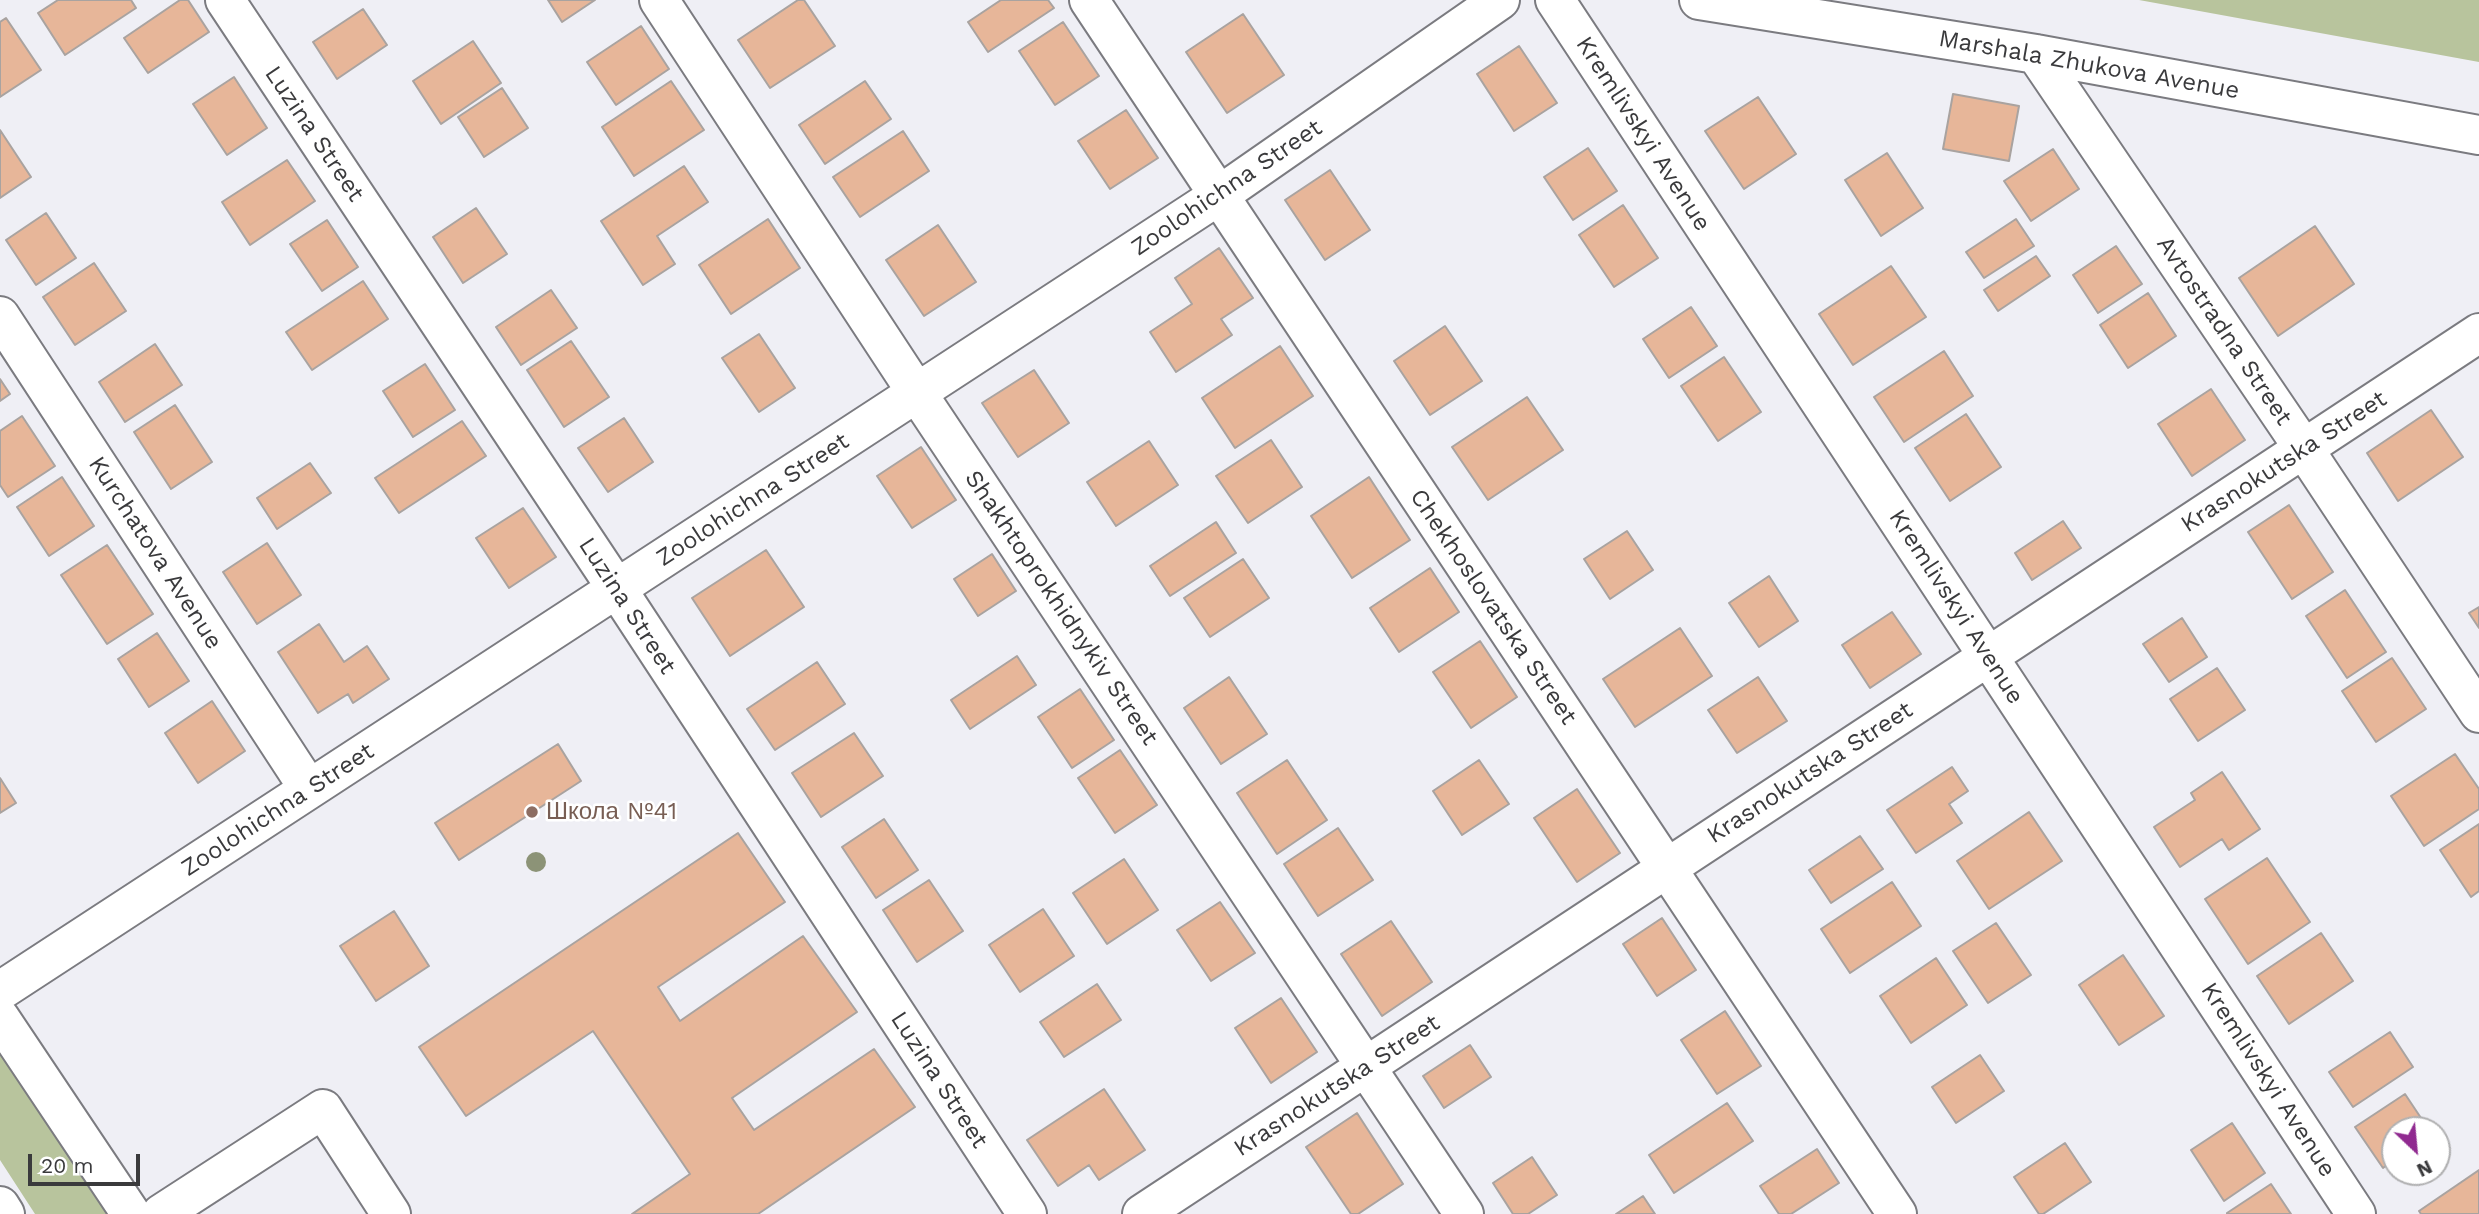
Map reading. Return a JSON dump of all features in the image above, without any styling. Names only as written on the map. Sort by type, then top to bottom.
[{"type":"street","name":"Luzina Street","points":[[225,0],[617,589],[1027,1214]]},
{"type":"street","name":"Shakhtoprokhidnykiv Street","points":[[659,0],[917,393],[1464,1214]]},
{"type":"street","name":"Chekhoslovatska Street","points":[[1090,0],[1897,1214]]},
{"type":"street","name":"Zoolohichna Street","points":[[0,991],[1218,196],[1500,0]]},
{"type":"street","name":"Kremlivskyi Avenue","points":[[1555,0],[2356,1214]]},
{"type":"street","name":"Marshala Zhukova Avenue","points":[[1699,0],[2036,54],[2479,135]]},
{"type":"street","name":"Avtostradna Street","points":[[2036,54],[2479,713]]},
{"type":"street","name":"Kurchatova Avenue","points":[[0,316],[309,789]]},
{"type":"street","name":"Krasnokutska Street","points":[[1142,1214],[2479,333]]},
{"type":"street","points":[[0,1018],[131,1214]]},
{"type":"street","points":[[162,1214],[323,1109],[391,1214]]},
{"type":"street","points":[[0,1206],[5,1214]]},
{"type":"green space","points":[[2139,0],[2479,0],[2479,62]]},
{"type":"green space","points":[[0,1043],[112,1214],[35,1214],[0,1160]]},
{"type":"building","points":[[58,0],[131,0],[136,8],[65,55],[38,13]]},
{"type":"building","points":[[180,0],[188,0],[209,32],[148,73],[124,38]]},
{"type":"building","points":[[548,0],[595,0],[562,22]]},
{"type":"building","points":[[798,0],[804,0],[835,46],[770,88],[738,40]]},
{"type":"building","points":[[1001,0],[1048,0],[1054,8],[988,52],[968,22]]},
{"type":"building","points":[[363,9],[387,45],[337,79],[313,42]]},
{"type":"building","points":[[1243,14],[1284,75],[1227,113],[1186,52]]},
{"type":"building","points":[[6,18],[41,70],[0,97],[0,22]]},
{"type":"building","points":[[1063,22],[1099,76],[1055,105],[1019,51]]},
{"type":"building","points":[[641,26],[669,69],[616,105],[587,62]]},
{"type":"building","points":[[473,41],[501,83],[441,124],[413,81]]},
{"type":"building","points":[[1519,46],[1557,103],[1514,131],[1477,74]]},
{"type":"building","points":[[234,77],[267,128],[227,155],[193,104]]},
{"type":"building","points":[[671,81],[704,130],[634,176],[602,127]]},
{"type":"building","points":[[865,81],[891,119],[825,164],[799,125]]},
{"type":"building","points":[[502,88],[528,128],[484,157],[458,117]]},
{"type":"building","points":[[1953,94],[2019,106],[2009,161],[1943,149]]},
{"type":"building","points":[[1758,97],[1796,154],[1744,189],[1705,131]]},
{"type":"building","points":[[1126,110],[1158,158],[1110,189],[1078,141]]},
{"type":"building","points":[[0,130],[31,177],[0,198]]},
{"type":"building","points":[[903,131],[929,171],[860,217],[833,177]]},
{"type":"building","points":[[1588,148],[1617,191],[1573,220],[1544,177]]},
{"type":"building","points":[[2053,149],[2079,189],[2031,221],[2004,181]]},
{"type":"building","points":[[1887,153],[1923,208],[1881,236],[1845,180]]},
{"type":"building","points":[[287,160],[315,201],[250,245],[222,202]]},
{"type":"building","points":[[684,166],[708,202],[657,236],[675,264],[643,285],[601,221]]},
{"type":"building","points":[[1330,170],[1370,230],[1325,260],[1285,200]]},
{"type":"building","points":[[1623,205],[1658,258],[1614,287],[1579,235]]},
{"type":"building","points":[[476,208],[507,254],[463,283],[433,237]]},
{"type":"building","points":[[46,213],[76,258],[36,285],[6,240]]},
{"type":"building","points":[[768,219],[800,268],[731,314],[699,265]]},
{"type":"building","points":[[2016,219],[2034,246],[1984,278],[1966,252]]},
{"type":"building","points":[[327,220],[358,267],[322,291],[290,244]]},
{"type":"building","points":[[938,225],[976,282],[924,316],[886,260]]},
{"type":"building","points":[[2315,226],[2354,284],[2278,336],[2239,278]]},
{"type":"building","points":[[2116,246],[2142,284],[2098,313],[2073,275]]},
{"type":"building","points":[[1219,248],[1253,298],[1221,319],[1232,335],[1176,372],[1150,332],[1192,304],[1175,278]]},
{"type":"building","points":[[2036,256],[2050,276],[1998,311],[1984,290]]},
{"type":"building","points":[[94,263],[126,311],[75,345],[43,297]]},
{"type":"building","points":[[1891,266],[1926,317],[1853,365],[1819,314]]},
{"type":"building","points":[[363,281],[388,319],[312,370],[286,332]]},
{"type":"building","points":[[551,290],[577,328],[521,365],[496,327]]},
{"type":"building","points":[[2148,293],[2176,336],[2128,368],[2100,325]]},
{"type":"building","points":[[1691,307],[1717,346],[1669,378],[1643,339]]},
{"type":"building","points":[[1445,326],[1482,381],[1430,415],[1394,361]]},
{"type":"building","points":[[759,334],[795,388],[759,412],[722,358]]},
{"type":"building","points":[[571,341],[609,397],[564,427],[527,370]]},
{"type":"building","points":[[155,344],[182,385],[125,422],[99,382]]},
{"type":"building","points":[[1280,346],[1313,396],[1235,448],[1202,398]]},
{"type":"building","points":[[1944,351],[1973,396],[1904,442],[1874,397]]},
{"type":"building","points":[[1724,357],[1761,412],[1718,441],[1681,386]]},
{"type":"building","points":[[425,364],[455,410],[413,437],[383,391]]},
{"type":"building","points":[[1034,370],[1069,423],[1018,457],[982,403]]},
{"type":"building","points":[[0,379],[10,394],[0,401]]},
{"type":"building","points":[[2211,389],[2245,440],[2192,476],[2158,424]]},
{"type":"building","points":[[1527,397],[1563,450],[1488,500],[1452,447]]},
{"type":"building","points":[[175,405],[212,462],[171,489],[134,432]]},
{"type":"building","points":[[2431,410],[2463,457],[2398,501],[2367,453]]},
{"type":"building","points":[[1966,414],[2001,467],[1950,501],[1915,448]]},
{"type":"building","points":[[22,416],[55,466],[8,497],[0,485],[0,431]]},
{"type":"building","points":[[624,418],[653,462],[608,492],[578,448]]},
{"type":"building","points":[[462,421],[486,456],[399,513],[375,478]]},
{"type":"building","points":[[1271,440],[1302,487],[1248,523],[1216,476]]},
{"type":"building","points":[[1149,441],[1178,485],[1116,526],[1087,482]]},
{"type":"building","points":[[921,447],[956,500],[912,528],[877,476]]},
{"type":"building","points":[[310,463],[331,493],[277,529],[257,498]]},
{"type":"building","points":[[62,477],[94,526],[49,556],[17,507]]},
{"type":"building","points":[[1369,477],[1410,540],[1352,578],[1311,516]]},
{"type":"building","points":[[2289,505],[2333,572],[2292,599],[2248,532]]},
{"type":"building","points":[[523,508],[556,557],[509,588],[476,538]]},
{"type":"building","points":[[2063,521],[2081,548],[2032,580],[2015,553]]},
{"type":"building","points":[[1216,522],[1236,553],[1170,596],[1150,566]]},
{"type":"building","points":[[1627,531],[1653,570],[1610,599],[1584,559]]},
{"type":"building","points":[[267,543],[301,595],[257,624],[223,572]]},
{"type":"building","points":[[107,545],[153,614],[107,644],[61,575]]},
{"type":"building","points":[[766,550],[804,607],[730,656],[692,598]]},
{"type":"building","points":[[992,554],[1016,591],[978,616],[954,579]]},
{"type":"building","points":[[1243,559],[1269,598],[1210,637],[1184,598]]},
{"type":"building","points":[[1430,568],[1459,612],[1399,652],[1370,608]]},
{"type":"building","points":[[1769,576],[1798,621],[1759,647],[1729,603]]},
{"type":"building","points":[[2345,590],[2386,652],[2347,678],[2306,616]]},
{"type":"building","points":[[2479,607],[2479,628],[2469,613]]},
{"type":"building","points":[[1892,612],[1921,654],[1870,688],[1842,645]]},
{"type":"building","points":[[2182,618],[2207,657],[2169,682],[2143,644]]},
{"type":"building","points":[[319,624],[344,662],[367,646],[389,679],[353,703],[348,694],[318,713],[278,652]]},
{"type":"building","points":[[1680,628],[1712,676],[1635,727],[1603,679]]},
{"type":"building","points":[[157,633],[189,681],[149,707],[118,659]]},
{"type":"building","points":[[1480,641],[1517,697],[1471,728],[1433,672]]},
{"type":"building","points":[[1017,656],[1036,685],[970,729],[951,700]]},
{"type":"building","points":[[2392,658],[2426,709],[2376,742],[2342,691]]},
{"type":"building","points":[[817,662],[845,704],[775,750],[747,709]]},
{"type":"building","points":[[2217,668],[2245,710],[2198,741],[2170,699]]},
{"type":"building","points":[[1229,677],[1267,734],[1221,764],[1184,708]]},
{"type":"building","points":[[1758,677],[1787,721],[1737,753],[1708,710]]},
{"type":"building","points":[[1080,689],[1114,740],[1072,768],[1038,717]]},
{"type":"building","points":[[212,701],[245,751],[198,783],[165,733]]},
{"type":"building","points":[[854,733],[883,776],[821,817],[792,773]]},
{"type":"building","points":[[558,744],[581,781],[459,860],[435,823]]},
{"type":"building","points":[[1120,750],[1157,805],[1115,833],[1078,778]]},
{"type":"building","points":[[2455,754],[2479,789],[2479,809],[2424,846],[2391,796]]},
{"type":"building","points":[[1287,760],[1327,820],[1277,854],[1237,793]]},
{"type":"building","points":[[1479,760],[1509,804],[1462,835],[1433,791]]},
{"type":"building","points":[[1952,767],[1968,791],[1949,804],[1962,823],[1916,853],[1887,810]]},
{"type":"building","points":[[2222,772],[2260,829],[2229,850],[2222,839],[2180,867],[2154,827],[2195,800],[2191,793]]},
{"type":"building","points":[[0,778],[16,803],[0,813]]},
{"type":"building","points":[[1577,789],[1620,853],[1577,882],[1534,818]]},
{"type":"building","points":[[2029,812],[2062,861],[1989,909],[1957,861]]},
{"type":"building","points":[[884,819],[918,870],[876,898],[842,847]]},
{"type":"building","points":[[2479,824],[2479,891],[2471,897],[2440,850]]},
{"type":"building","points":[[1338,828],[1373,880],[1318,916],[1284,864]]},
{"type":"building","points":[[738,833],[785,902],[658,987],[680,1021],[803,936],[857,1012],[732,1098],[754,1130],[874,1049],[915,1107],[758,1214],[632,1214],[690,1174],[593,1031],[466,1116],[419,1047]]},
{"type":"building","points":[[1860,836],[1883,869],[1831,903],[1809,870]]},
{"type":"building","points":[[2267,858],[2310,922],[2248,964],[2205,899]]},
{"type":"building","points":[[1124,859],[1158,910],[1107,944],[1073,893]]},
{"type":"building","points":[[929,880],[963,931],[917,962],[883,910]]},
{"type":"building","points":[[1892,882],[1921,926],[1850,973],[1821,929]]},
{"type":"building","points":[[1220,902],[1255,953],[1211,981],[1177,930]]},
{"type":"building","points":[[1043,909],[1074,956],[1020,992],[989,945]]},
{"type":"building","points":[[394,911],[429,966],[376,1001],[340,946]]},
{"type":"building","points":[[1662,918],[1696,970],[1657,996],[1623,944]]},
{"type":"building","points":[[1391,921],[1432,982],[1382,1016],[1341,954]]},
{"type":"building","points":[[1996,923],[2031,975],[1988,1003],[1953,951]]},
{"type":"building","points":[[2321,933],[2353,981],[2289,1024],[2257,976]]},
{"type":"building","points":[[2123,955],[2164,1016],[2119,1045],[2079,985]]},
{"type":"building","points":[[1936,958],[1967,1005],[1911,1043],[1880,996]]},
{"type":"building","points":[[1097,984],[1121,1020],[1064,1057],[1040,1022]]},
{"type":"building","points":[[1281,998],[1317,1052],[1271,1083],[1235,1028]]},
{"type":"building","points":[[1725,1011],[1761,1066],[1717,1094],[1681,1040]]},
{"type":"building","points":[[2390,1032],[2413,1067],[2353,1107],[2329,1072]]},
{"type":"building","points":[[1470,1045],[1491,1077],[1444,1108],[1423,1076]]},
{"type":"building","points":[[1980,1055],[2004,1091],[1956,1123],[1932,1087]]},
{"type":"building","points":[[1104,1089],[1145,1150],[1099,1180],[1089,1165],[1058,1186],[1027,1140]]},
{"type":"building","points":[[2405,1094],[2420,1116],[2381,1116],[2381,1165],[2355,1127]]},
{"type":"building","points":[[1727,1103],[1753,1141],[1674,1193],[1649,1155]]},
{"type":"building","points":[[1357,1113],[1403,1184],[1358,1214],[1351,1214],[1306,1147]]},
{"type":"building","points":[[2232,1123],[2265,1173],[2224,1201],[2191,1150]]},
{"type":"building","points":[[2065,1143],[2091,1182],[2039,1214],[2014,1177]]},
{"type":"building","points":[[1817,1149],[1839,1183],[1791,1214],[1779,1214],[1760,1186]]},
{"type":"building","points":[[1532,1157],[1557,1195],[1528,1214],[1513,1214],[1493,1183]]},
{"type":"building","points":[[2479,1170],[2479,1214],[2421,1214],[2419,1211]]},
{"type":"building","points":[[2271,1184],[2291,1214],[2227,1214],[2227,1213]]},
{"type":"building","points":[[1643,1196],[1655,1214],[1616,1214]]},
{"type":"place","name":"Школа №41","points":[[532,812]]}]
